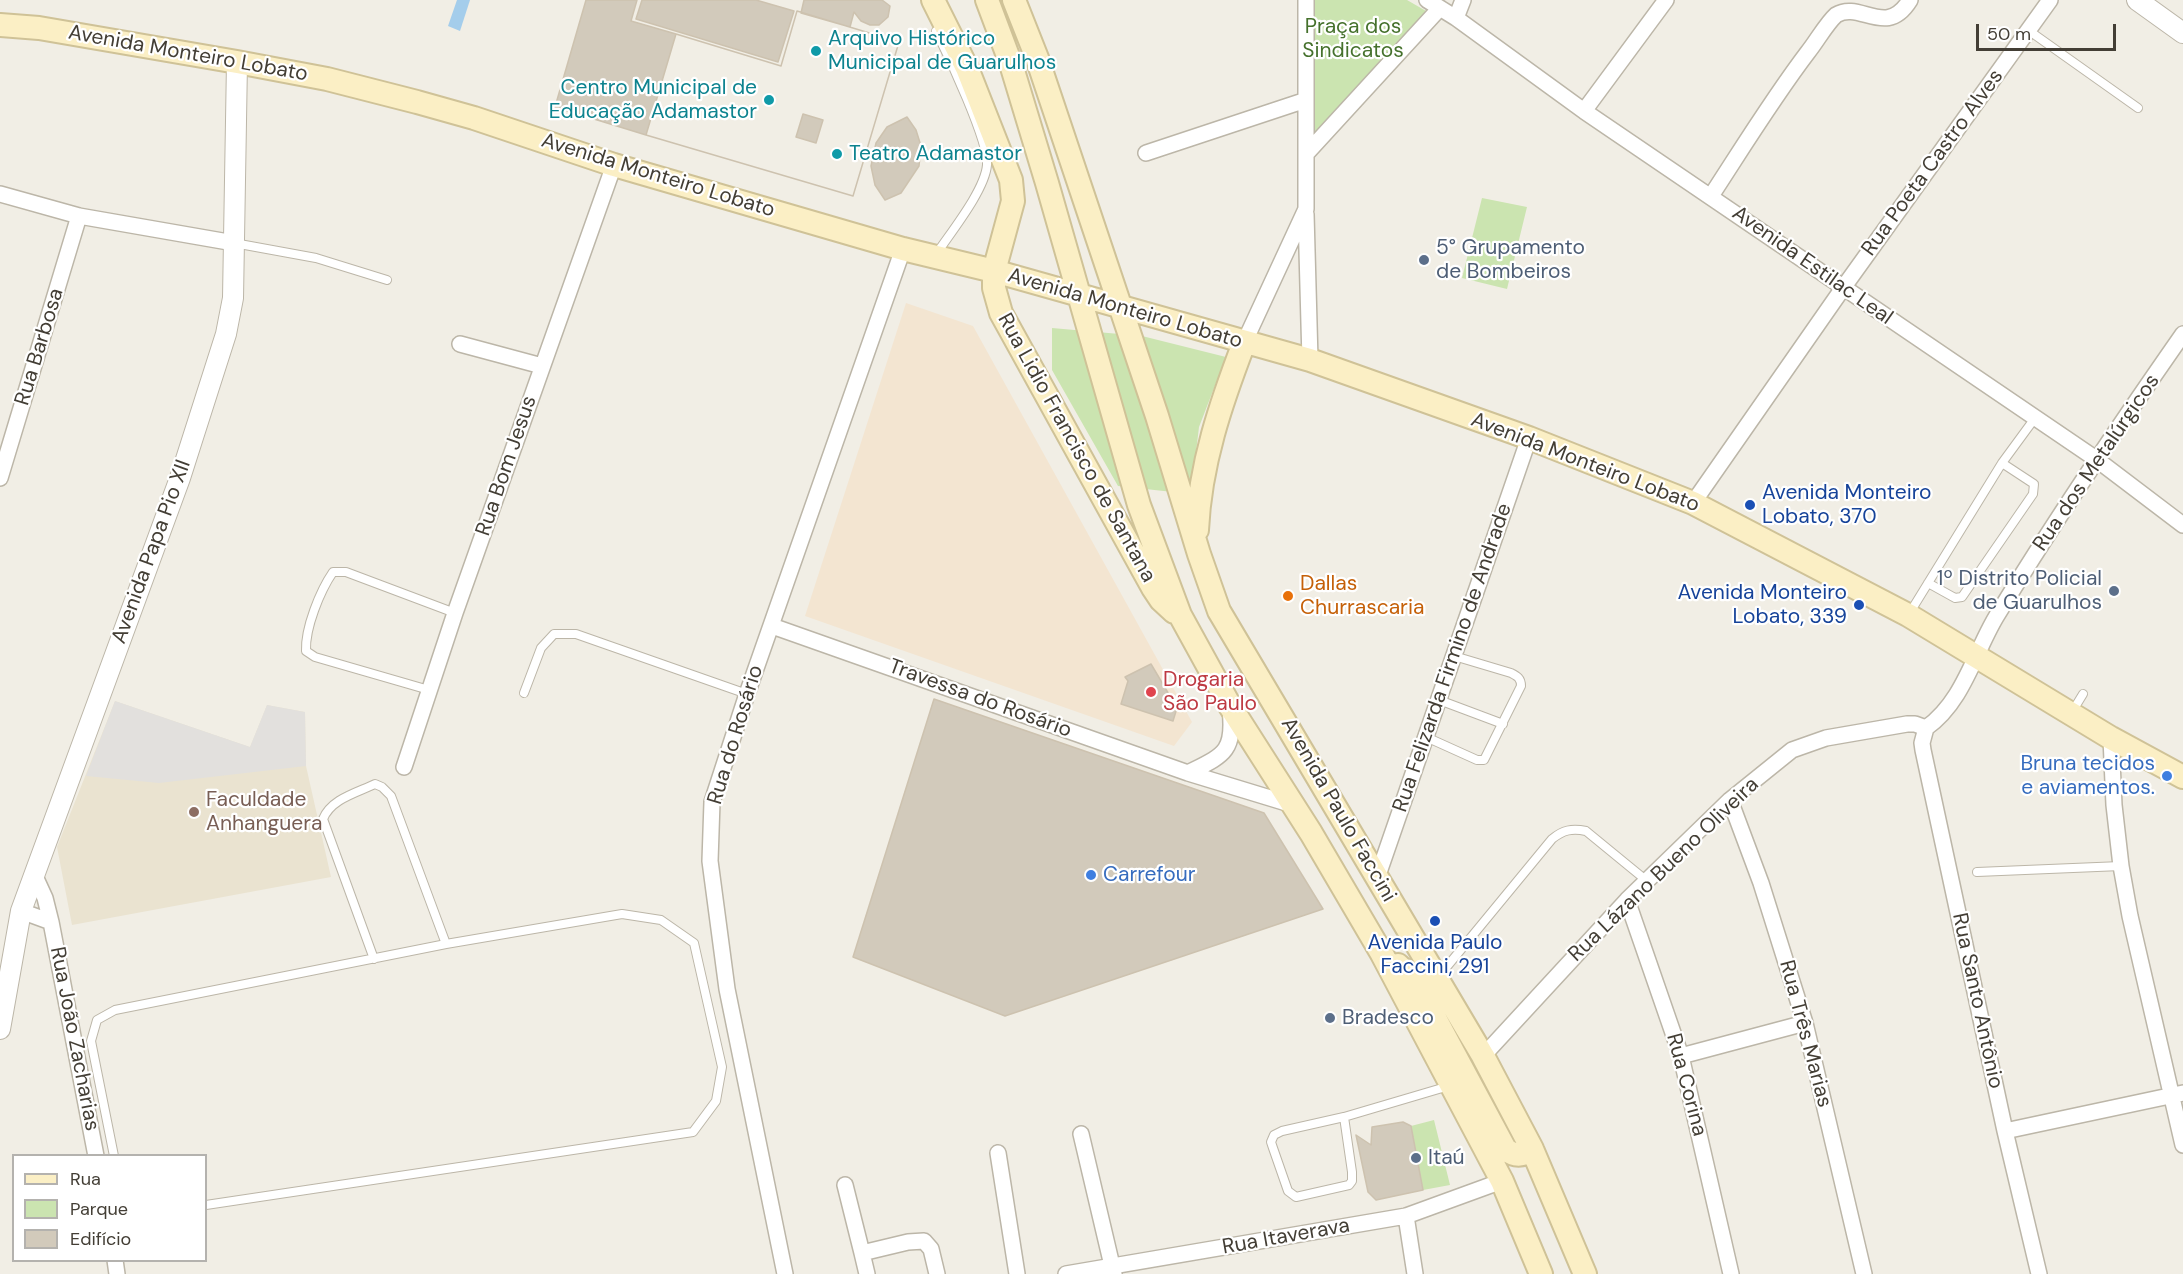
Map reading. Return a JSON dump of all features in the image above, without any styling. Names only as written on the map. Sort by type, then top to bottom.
[{"type":"main road","name":"Rua Lidio Francisco de Santana","points":[[933,0],[967,68],[1011,180],[1013,201],[994,271],[994,288],[1001,314],[1153,588],[1169,608],[1180,615]]},
{"type":"main road","name":"Avenida Paulo Faccini","points":[[987,0],[1011,64],[1139,504],[1180,615],[1230,706],[1311,833],[1382,954],[1502,1181],[1541,1274]]},
{"type":"main road","name":"Avenida Paulo Faccini","points":[[1014,0],[1037,58],[1157,416],[1219,611],[1483,1056],[1532,1149],[1585,1274]]},
{"type":"main road","name":"Avenida Monteiro Lobato","points":[[0,25],[39,28],[237,62],[327,79],[417,102],[474,118],[614,165],[903,249],[994,271],[1310,360],[1529,438],[1693,503],[1908,615],[2111,738],[2183,777]]},
{"type":"main road","points":[[1196,542],[1202,486],[1210,443],[1222,400],[1244,343]]},
{"type":"main road","points":[[1311,833],[1325,829],[1332,832],[1343,846],[1383,914],[1395,926],[1412,935]]},
{"type":"main road","points":[[1382,954],[1401,967],[1412,979],[1505,1149],[1515,1155],[1521,1155],[1532,1149]]},
{"type":"street","points":[[1306,0],[1305,209],[1310,360]]},
{"type":"street","points":[[1456,18],[1462,0]]},
{"type":"street","points":[[1584,111],[1666,0]]},
{"type":"street","points":[[1712,196],[1782,86],[1836,16],[1852,12],[1890,18],[1896,16],[1910,0]]},
{"type":"street","name":"Rua Poeta Castro Alves","points":[[1693,503],[1843,288],[2050,0]]},
{"type":"street","points":[[2137,0],[2183,33]]},
{"type":"street","points":[[1306,153],[1436,3]]},
{"type":"street","name":"Avenida Estilac Leal","points":[[1436,3],[1584,111],[2096,459],[2183,525]]},
{"type":"street","name":"Avenida Papa Pio XII","points":[[0,1029],[21,911],[180,478],[226,334],[233,298],[237,62]]},
{"type":"street","points":[[1146,153],[1306,100]]},
{"type":"street","name":"Rua Bom Jesus","points":[[404,767],[455,613],[614,165]]},
{"type":"street","points":[[0,194],[80,216],[234,243]]},
{"type":"street","points":[[1244,343],[1305,209]]},
{"type":"street","name":"Rua Barbosa","points":[[0,478],[80,216]]},
{"type":"street","name":"Rua do Rosário","points":[[785,1274],[727,989],[710,861],[712,802],[747,694],[903,249]]},
{"type":"street","name":"Rua dos Metalúrgicos","points":[[1976,655],[1995,619],[2096,459],[2183,334]]},
{"type":"street","points":[[460,344],[542,366]]},
{"type":"street","name":"Rua Felizarda Firmino de Andrade","points":[[1377,878],[1529,438]]},
{"type":"street","name":"Travessa do Rosário","points":[[772,626],[1188,773],[1293,805]]},
{"type":"street","points":[[1926,728],[1951,704],[1976,655]]},
{"type":"street","points":[[1188,773],[1218,758],[1226,750],[1232,726],[1230,706]]},
{"type":"street","name":"Rua Lázano Bueno Oliveira","points":[[1483,1056],[1627,900],[1730,800],[1792,750],[1826,738],[1907,724],[1926,728]]},
{"type":"street","name":"Rua Santo Antônio","points":[[1926,728],[1922,743],[1923,750],[2005,1131],[2039,1274]]},
{"type":"street","points":[[2111,738],[2114,805],[2121,866],[2130,916],[2177,1094],[2183,1145]]},
{"type":"street","name":"Rua Três Marias","points":[[1730,800],[1761,883],[1805,1023],[1864,1274]]},
{"type":"street","name":"Rua João Zacharias","points":[[34,874],[45,898],[51,922],[96,1154]]},
{"type":"street","name":"Rua Corina","points":[[1627,900],[1681,1056],[1731,1274]]},
{"type":"street","name":"Rua João Zacharias","points":[[21,911],[51,922]]},
{"type":"street","points":[[1681,1056],[1805,1023]]},
{"type":"street","points":[[2005,1131],[2177,1094]]},
{"type":"street","points":[[1081,1134],[1113,1270]]},
{"type":"street","points":[[998,1153],[1017,1274]]},
{"type":"street","name":"Rua Itaverava","points":[[1066,1274],[1113,1270],[1406,1216],[1502,1181]]},
{"type":"street","points":[[845,1185],[867,1274]]},
{"type":"street","points":[[1406,1216],[1415,1274]]},
{"type":"street","points":[[862,1253],[908,1242],[924,1241],[931,1249],[937,1274]]},
{"type":"lane","points":[[933,25],[980,134],[987,164],[976,193],[934,257]]},
{"type":"lane","points":[[2028,30],[2138,108]]},
{"type":"lane","points":[[234,243],[316,258],[387,280]]},
{"type":"lane","points":[[1908,615],[2002,463],[2034,418]]},
{"type":"lane","points":[[1928,583],[1955,598],[1962,597],[2033,495],[2034,484],[2002,463]]},
{"type":"lane","points":[[429,690],[315,657],[306,651],[306,638],[325,583],[333,572],[346,573],[455,613]]},
{"type":"lane","points":[[524,693],[541,648],[554,634],[576,634],[747,694]]},
{"type":"lane","points":[[1426,737],[1484,760],[1521,686],[1518,677],[1454,656]]},
{"type":"lane","points":[[2072,714],[2083,694]]},
{"type":"lane","points":[[1439,700],[1503,724]]},
{"type":"lane","points":[[374,959],[323,819],[326,811],[334,803],[375,784],[391,796],[446,944]]},
{"type":"lane","points":[[1437,978],[1560,832],[1576,829],[1586,831],[1647,881]]},
{"type":"lane","points":[[1977,872],[2121,866]]},
{"type":"lane","points":[[114,1154],[91,1041],[97,1020],[115,1010],[446,944],[622,914],[661,920],[694,943],[722,1067],[716,1101],[693,1132],[207,1205]]},
{"type":"lane","points":[[1344,1117],[1352,1181],[1349,1185],[1296,1197],[1291,1196],[1271,1142],[1274,1135],[1451,1086]]},
{"type":"shaded area","points":[[906,303],[973,326],[1192,722],[1174,746],[805,616]]},
{"type":"shaded area","name":"Faculdade Anhanguera","points":[[115,701],[250,747],[267,705],[305,712],[306,766],[331,877],[72,925],[57,847]]},
{"type":"shaded area","points":[[115,701],[250,747],[267,705],[305,712],[306,766],[159,783],[86,776]]},
{"type":"green space","name":"Praça dos Sindicatos","points":[[1314,0],[1407,0],[1433,15],[1315,136]]},
{"type":"green space","points":[[1482,198],[1527,207],[1507,289],[1462,278]]},
{"type":"green space","points":[[1052,328],[1142,336],[1226,357],[1199,427],[1191,494],[1118,486],[1052,370]]},
{"type":"green space","points":[[1434,1120],[1450,1185],[1423,1190],[1411,1126]]},
{"type":"water","points":[[457,0],[470,0],[460,31],[448,26]]},
{"type":"building","points":[[586,0],[637,0],[631,21],[676,34],[646,135],[555,107]]},
{"type":"building","points":[[642,0],[756,0],[794,11],[778,62],[636,19]]},
{"type":"building","points":[[804,0],[882,0],[890,6],[888,17],[879,25],[870,25],[861,21],[854,12],[850,27],[801,13]]},
{"type":"building","name":"Centro Municipal de Educação Adamastor","points":[[797,11],[899,42],[853,196],[646,135],[676,34],[781,66]],"holes":[[[803,114],[823,120],[816,143],[796,137]]]},
{"type":"building","name":"Centro Municipal de Educação Adamastor","points":[[797,11],[899,42],[853,196],[646,135],[676,34],[781,66]]},
{"type":"building","points":[[907,117],[916,130],[921,146],[919,166],[901,193],[885,200],[875,185],[871,166],[876,143],[887,127]]},
{"type":"building","points":[[1151,664],[1177,708],[1173,721],[1121,704],[1128,681],[1125,677]]},
{"type":"building","name":"Carrefour","points":[[934,699],[1264,813],[1323,909],[1005,1016],[853,957]]},
{"type":"building","points":[[1403,1122],[1411,1126],[1423,1190],[1376,1200],[1368,1192],[1356,1135],[1371,1145],[1372,1127]]},
{"type":"place","name":"Arquivo Histórico Municipal de Guarulhos","points":[[816,51]]},
{"type":"place","name":"Centro Municipal de Educação Adamastor","points":[[769,100]]},
{"type":"place","name":"Teatro Adamastor","points":[[837,154]]},
{"type":"place","name":"5° Grupamento de Bombeiros","points":[[1424,260]]},
{"type":"place","name":"Avenida Monteiro Lobato, 370","points":[[1750,505]]},
{"type":"place","name":"1º Distrito Policial de Guarulhos","points":[[2114,591]]},
{"type":"place","name":"Dallas Churrascaria","points":[[1288,596]]},
{"type":"place","name":"Avenida Monteiro Lobato, 339","points":[[1859,605]]},
{"type":"place","name":"Drogaria São Paulo","points":[[1151,692]]},
{"type":"place","name":"Bruna tecidos e aviamentos.","points":[[2167,776]]},
{"type":"place","name":"Faculdade Anhanguera","points":[[194,812]]},
{"type":"place","name":"Carrefour","points":[[1091,875]]},
{"type":"place","name":"Avenida Paulo Faccini, 291","points":[[1435,921]]},
{"type":"place","name":"Bradesco","points":[[1330,1018]]},
{"type":"place","name":"Itaú","points":[[1416,1158]]}]
